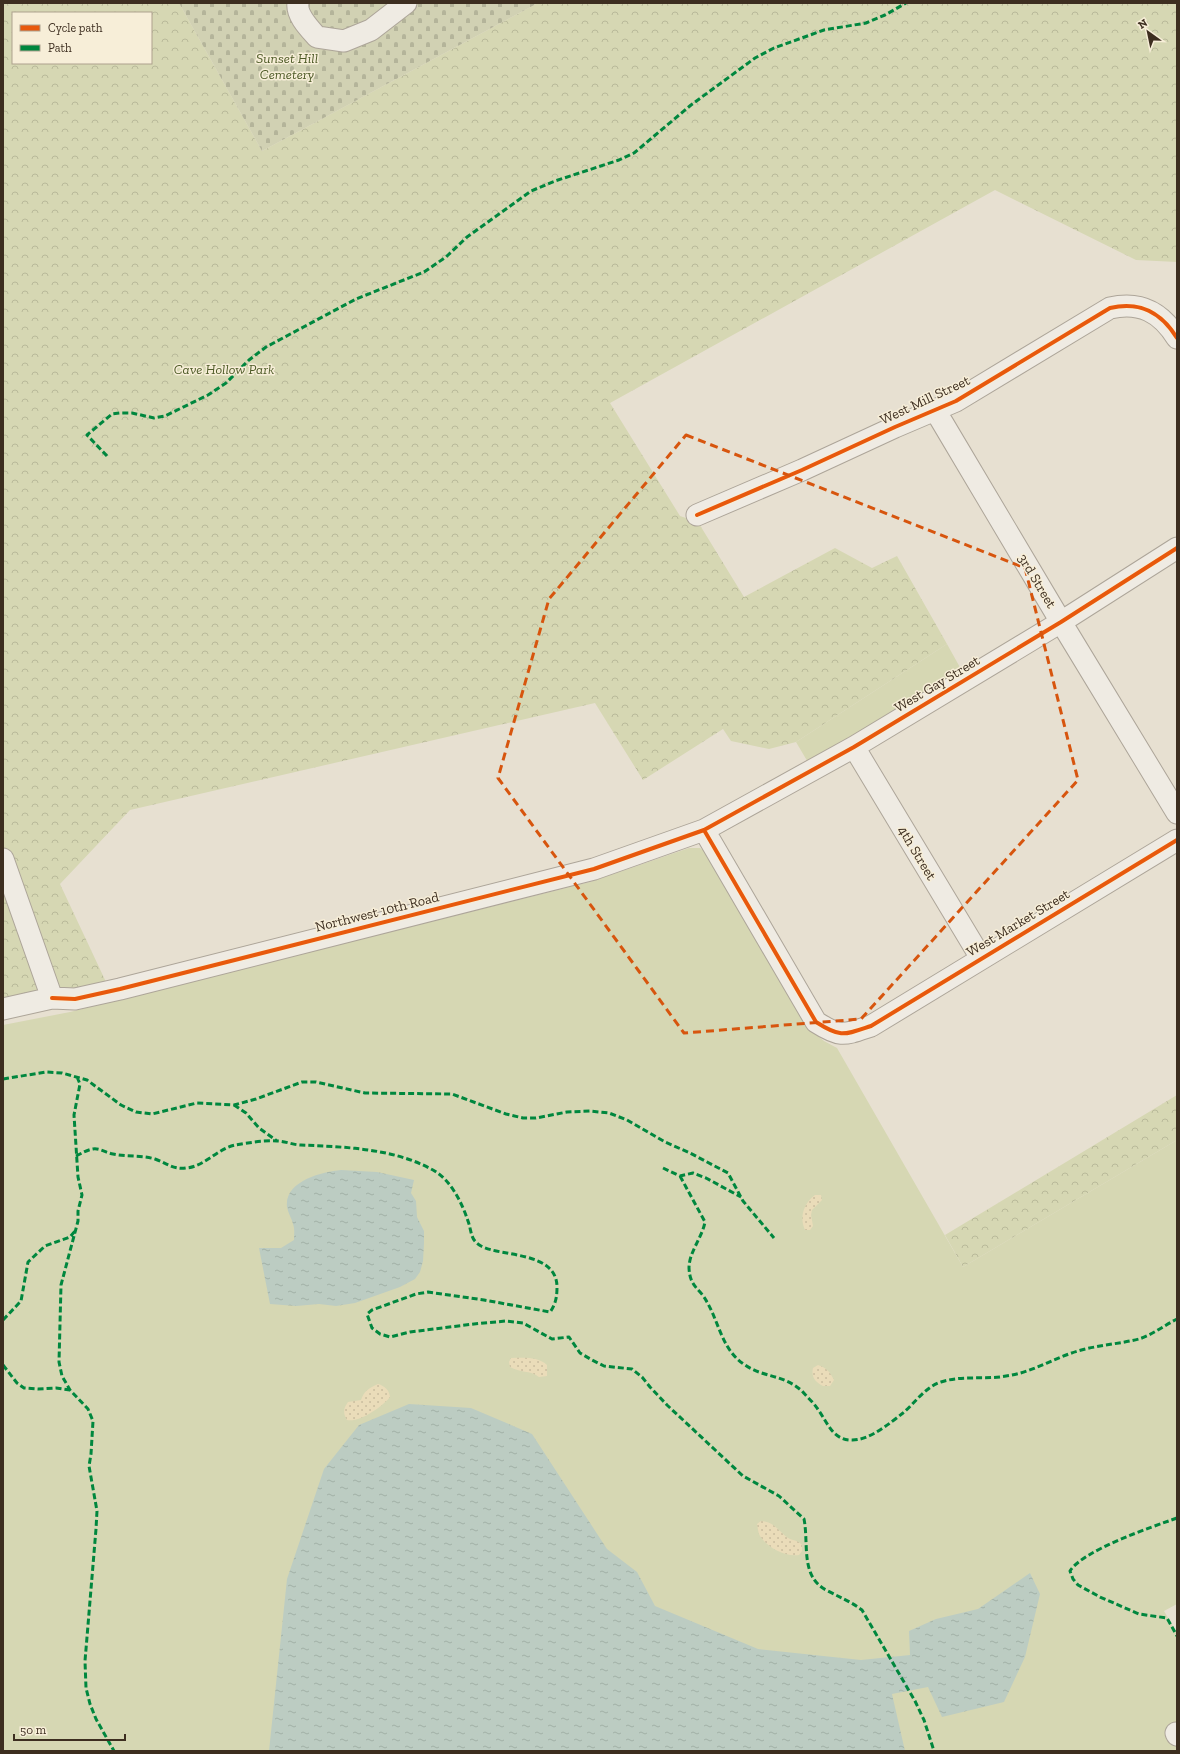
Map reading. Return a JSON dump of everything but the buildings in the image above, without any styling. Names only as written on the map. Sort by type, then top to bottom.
[{"type":"street","points":[[298,3],[297,7],[306,24],[317,37],[344,41],[371,30],[406,3]]},
{"type":"street","name":"West Mill Street","points":[[698,515],[956,401],[1110,308],[1125,305],[1138,307],[1156,314],[1177,338]]},
{"type":"street","name":"3rd Street","points":[[935,410],[1177,813]]},
{"type":"street","name":"West Gay Street","points":[[704,830],[854,747],[1061,622],[1177,548]]},
{"type":"street","name":"4th Street","points":[[854,747],[981,958]]},
{"type":"street","name":"Northwest 10th Road","points":[[3,1009],[52,998],[75,999],[120,989],[586,871],[704,830]]},
{"type":"street","name":"West Market Street","points":[[704,830],[816,1022],[835,1033],[851,1033],[871,1026],[1177,840]]},
{"type":"street","points":[[3,859],[52,998]]},
{"type":"highlighted area","points":[[686,435],[1025,568],[1078,780],[861,1019],[684,1033],[498,778],[549,599]]},
{"type":"green space","name":"Cave Hollow Park","points":[[3,3],[179,3],[262,151],[538,3],[1177,3],[1177,262],[1136,260],[995,190],[610,403],[680,516],[698,522],[744,597],[835,548],[872,568],[897,556],[947,644],[796,742],[769,749],[731,741],[723,729],[643,780],[595,703],[130,810],[60,884],[106,982],[3,1006]]},
{"type":"green space","name":"Sunset Hill Cemetery","points":[[179,3],[538,3],[262,151]]},
{"type":"green space","points":[[947,644],[962,671],[809,764],[796,742]]},
{"type":"green space","points":[[689,848],[700,848],[708,854],[811,1030],[824,1041],[837,1048],[963,1267],[1177,1140],[1177,1604],[1164,1611],[1177,1633],[1177,1751],[3,1751],[3,1025],[70,1012],[590,882]]},
{"type":"green space","points":[[1177,1095],[1177,1140],[963,1267],[945,1235]]},
{"type":"sand","points":[[815,1195],[821,1195],[822,1200],[812,1210],[811,1215],[813,1226],[810,1230],[805,1230],[802,1220],[805,1206]]},
{"type":"sand","points":[[511,1358],[530,1358],[543,1362],[547,1365],[547,1376],[539,1377],[532,1373],[510,1367],[509,1362]]},
{"type":"sand","points":[[818,1365],[826,1369],[833,1377],[834,1380],[830,1386],[823,1386],[814,1379],[813,1368]]},
{"type":"sand","points":[[378,1384],[383,1386],[389,1392],[390,1397],[382,1405],[364,1417],[347,1420],[344,1411],[348,1402],[361,1400],[367,1390]]},
{"type":"sand","points":[[761,1521],[770,1523],[788,1538],[800,1543],[802,1545],[802,1551],[799,1555],[788,1555],[777,1551],[763,1540],[760,1536],[757,1524]]},
{"type":"water","points":[[341,1170],[377,1172],[414,1180],[411,1193],[416,1201],[417,1217],[424,1231],[423,1261],[420,1272],[415,1279],[400,1287],[355,1303],[336,1306],[319,1304],[296,1306],[270,1304],[259,1248],[281,1248],[294,1240],[294,1226],[287,1207],[288,1198],[298,1184],[324,1173]]},
{"type":"water","points":[[409,1404],[471,1408],[532,1434],[607,1549],[637,1572],[655,1606],[758,1649],[861,1660],[910,1655],[909,1631],[936,1619],[978,1609],[1030,1573],[1040,1594],[1025,1657],[1004,1702],[942,1717],[928,1687],[892,1694],[905,1751],[269,1751],[287,1579],[324,1469],[359,1425]]},
{"type":"marked path","points":[[107,456],[87,435],[112,414],[132,413],[154,418],[165,416],[208,395],[226,383],[249,360],[266,347],[356,299],[424,272],[446,257],[467,237],[531,191],[555,181],[619,160],[634,153],[691,105],[755,58],[774,48],[824,30],[866,23],[885,15],[906,3]]},
{"type":"marked path","points":[[3,1079],[46,1072],[62,1073],[87,1080],[121,1105],[136,1112],[152,1114],[197,1103],[234,1105],[256,1099],[302,1082],[316,1082],[365,1093],[452,1094],[506,1114],[523,1118],[536,1118],[567,1112],[590,1111],[609,1113],[627,1120],[665,1142],[728,1173],[743,1201],[774,1238]]},
{"type":"marked path","points":[[77,1077],[80,1084],[74,1115],[78,1177],[82,1195],[78,1211],[78,1221],[61,1285],[59,1362],[62,1376],[70,1390],[88,1409],[93,1421],[89,1466],[97,1511],[85,1661],[86,1688],[96,1719],[114,1751]]},
{"type":"marked path","points":[[234,1105],[246,1113],[259,1128],[277,1141]]},
{"type":"marked path","points":[[76,1156],[89,1150],[96,1149],[118,1155],[140,1156],[155,1159],[174,1167],[182,1168],[199,1165],[222,1150],[235,1145],[262,1141],[277,1141],[298,1145],[352,1148],[385,1153],[418,1163],[439,1174],[455,1192],[466,1214],[473,1238],[477,1244],[490,1249],[538,1261],[548,1267],[555,1275],[557,1287],[554,1306],[550,1312],[428,1292],[416,1294],[372,1310],[367,1314],[372,1328],[380,1334],[390,1337],[410,1332],[474,1324],[506,1321],[523,1323],[552,1339],[569,1337],[580,1353],[604,1366],[632,1369],[642,1377],[667,1405],[743,1476],[779,1496],[804,1519],[807,1559],[812,1577],[826,1590],[862,1610],[915,1701],[924,1720],[934,1751]]},
{"type":"marked path","points":[[663,1168],[680,1176],[693,1173],[706,1178],[741,1197]]},
{"type":"marked path","points":[[680,1176],[705,1222],[691,1256],[689,1268],[691,1280],[707,1302],[726,1345],[737,1359],[745,1365],[759,1372],[788,1382],[802,1391],[815,1406],[831,1429],[839,1437],[844,1439],[858,1440],[879,1431],[903,1413],[925,1391],[935,1384],[949,1380],[998,1377],[1024,1372],[1078,1351],[1139,1339],[1177,1319]]},
{"type":"marked path","points":[[3,1320],[21,1301],[28,1262],[45,1246],[70,1237],[75,1231]]},
{"type":"marked path","points":[[3,1365],[17,1383],[24,1388],[56,1388],[70,1390]]},
{"type":"marked path","points":[[1177,1518],[1103,1547],[1077,1563],[1070,1571],[1073,1579],[1078,1585],[1100,1597],[1139,1614],[1167,1618],[1177,1636]]},
{"type":"cycle path","points":[[697,515],[956,401],[1110,308],[1131,306],[1149,311],[1164,321],[1177,338]]},
{"type":"cycle path","points":[[52,998],[75,999],[120,989],[594,869],[704,830],[854,747],[1061,622],[1177,548]]},
{"type":"cycle path","points":[[704,830],[816,1022],[837,1033],[848,1033],[871,1026],[1177,840]]}]
